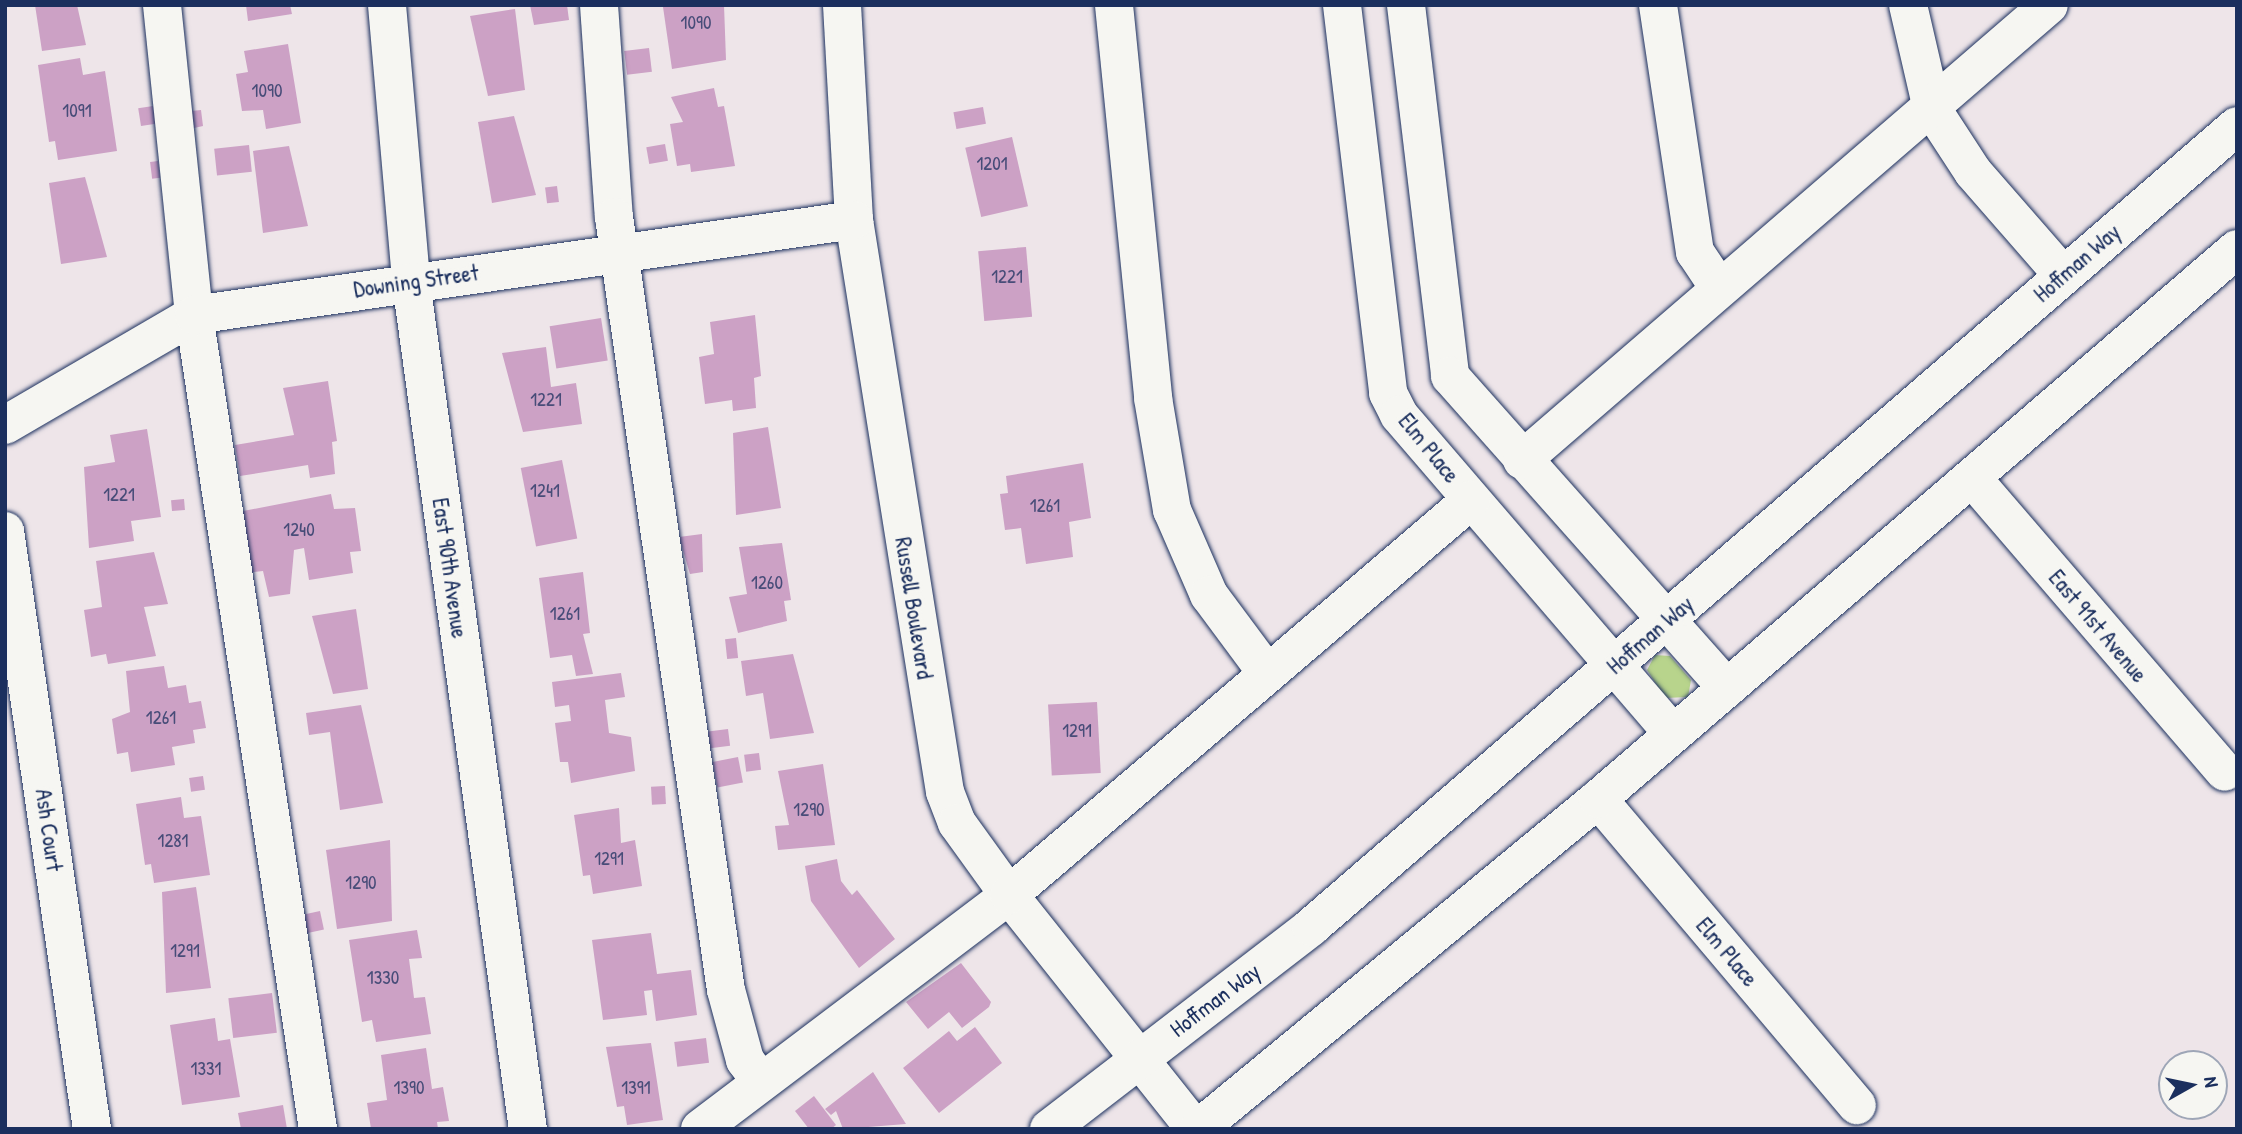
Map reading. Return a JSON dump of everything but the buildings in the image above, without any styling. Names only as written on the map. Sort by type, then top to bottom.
[{"type":"street","points":[[162,5],[194,316],[318,1129]]},
{"type":"street","name":"East 90th Avenue","points":[[387,5],[411,282],[528,1129]]},
{"type":"street","points":[[599,5],[619,252],[726,990],[745,1060],[761,1082]]},
{"type":"street","name":"Russell Boulevard","points":[[842,5],[855,220],[945,792],[957,823],[1009,895],[1196,1129]]},
{"type":"street","points":[[1114,5],[1153,398],[1172,510],[1209,595],[1267,673]]},
{"type":"street","name":"Elm Place","points":[[1342,5],[1388,393],[1471,500],[1673,733]]},
{"type":"street","points":[[1406,5],[1450,376],[1727,688]]},
{"type":"street","points":[[1658,5],[1695,252],[1719,288]]},
{"type":"street","points":[[1908,5],[1932,109],[1973,172],[2063,275]]},
{"type":"street","points":[[1522,460],[1719,288],[1932,109],[2049,5]]},
{"type":"street","name":"Hoffman Way","points":[[1049,1129],[1311,927],[2237,126]]},
{"type":"street","name":"Downing Street","points":[[5,425],[194,316],[411,282],[855,220]]},
{"type":"street","points":[[1196,1129],[1598,799],[2237,249]]},
{"type":"street","name":"East 91st Avenue","points":[[1973,479],[2225,772]]},
{"type":"street","points":[[701,1129],[1009,895],[1471,500]]},
{"type":"street","name":"Ash Court","points":[[5,531],[92,1129]]},
{"type":"street","name":"Elm Place","points":[[1598,799],[1857,1105]]},
{"type":"green space","points":[[1655,655],[1670,656],[1691,680],[1688,697],[1665,698],[1647,670]]}]
